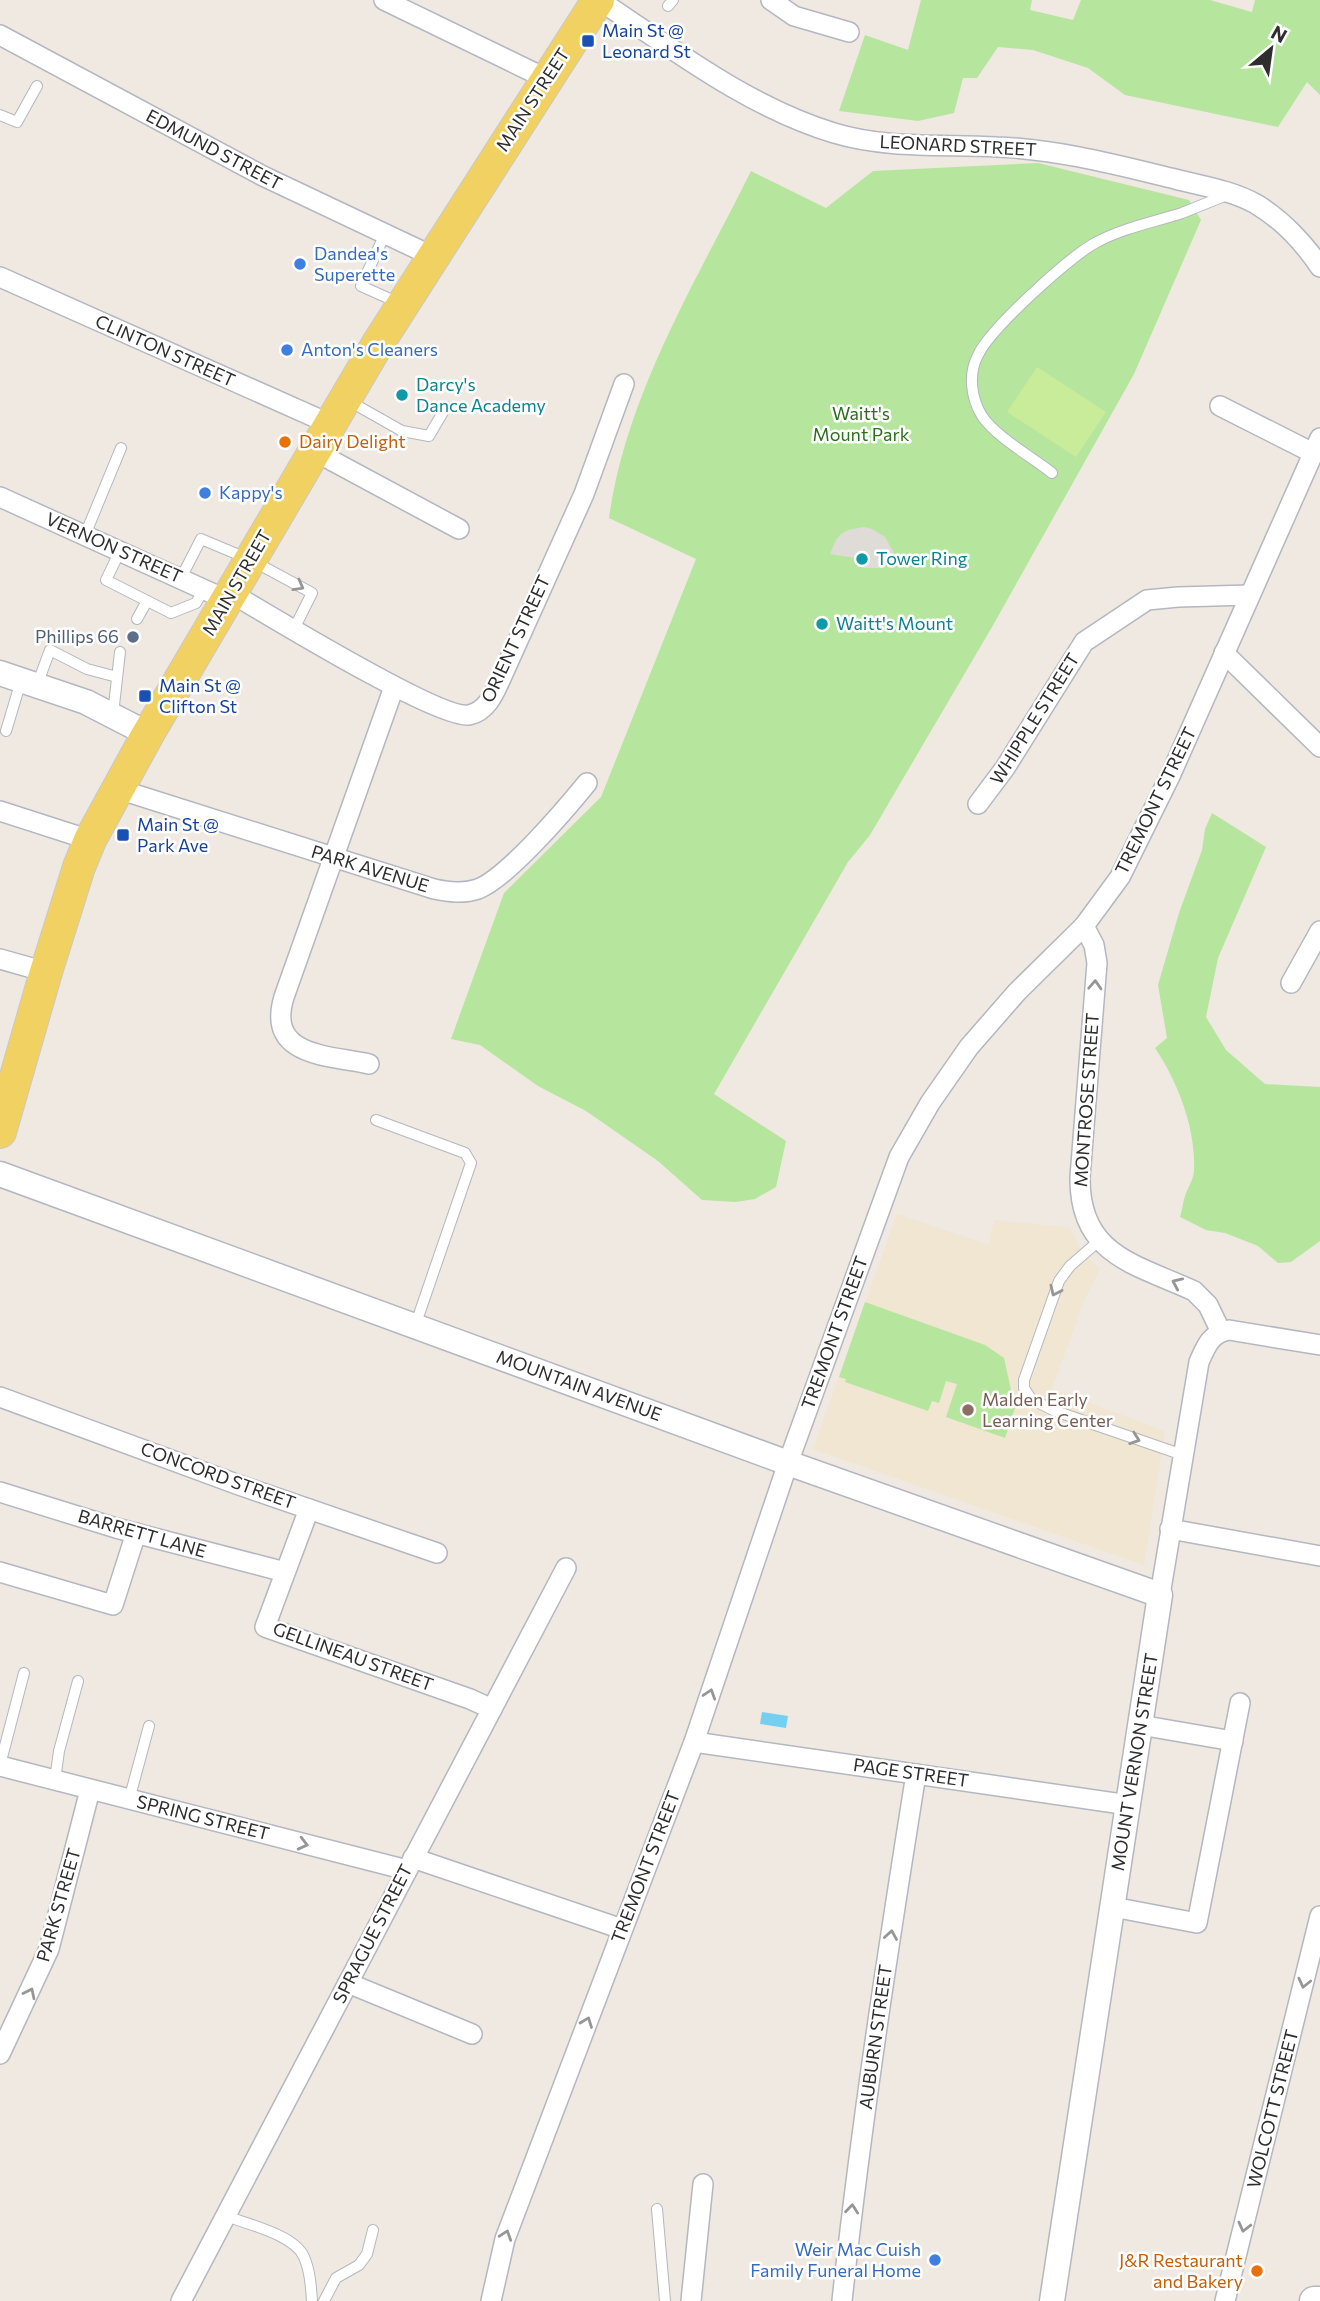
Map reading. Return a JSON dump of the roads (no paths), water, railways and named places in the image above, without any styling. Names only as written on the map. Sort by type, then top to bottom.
[{"type":"main road","name":"MAIN STREET","points":[[0,1132],[46,972],[90,840],[221,594],[251,560],[432,257],[599,0]]},
{"type":"main road","points":[[1314,2301],[1320,2301]]},
{"type":"street","points":[[384,0],[547,79]]},
{"type":"street","name":"LEONARD STREET","points":[[599,0],[736,89],[783,113],[832,132],[863,141],[1038,150],[1141,171],[1231,194],[1252,202],[1274,217],[1301,242],[1320,267]]},
{"type":"street","points":[[771,0],[793,16],[849,32]]},
{"type":"street","name":"EDMUND STREET","points":[[0,36],[263,176],[432,257]]},
{"type":"street","name":"CLINTON STREET","points":[[0,278],[338,412]]},
{"type":"street","name":"ORIENT STREET","points":[[221,594],[293,629],[394,687],[458,715],[475,714],[486,706],[502,676],[584,494],[624,384]]},
{"type":"street","points":[[1220,406],[1317,446]]},
{"type":"street","name":"TREMONT STREET","points":[[491,2301],[505,2239],[694,1742],[788,1463],[905,1144],[930,1102],[970,1047],[1017,992],[1084,926],[1121,877],[1142,836],[1317,446]]},
{"type":"street","points":[[314,451],[459,530]]},
{"type":"street","name":"VERNON STREET","points":[[0,497],[221,594]]},
{"type":"street","name":"WHIPPLE STREET","points":[[978,804],[1005,768],[1084,642],[1147,600],[1250,595]]},
{"type":"street","points":[[1224,653],[1320,747]]},
{"type":"street","points":[[19,679],[86,702],[148,734]]},
{"type":"street","points":[[369,1064],[298,1048],[283,1034],[279,1021],[284,998],[394,687]]},
{"type":"street","name":"PARK AVENUE","points":[[118,789],[435,889],[459,892],[475,890],[504,873],[587,783]]},
{"type":"street","points":[[0,811],[90,840]]},
{"type":"street","name":"MONTROSE STREET","points":[[1084,926],[1094,945],[1097,963],[1080,1197],[1086,1221],[1114,1254],[1198,1294],[1208,1305],[1221,1332]]},
{"type":"street","points":[[1291,983],[1320,931]]},
{"type":"street","points":[[0,959],[46,972]]},
{"type":"street","name":"MOUNTAIN AVENUE","points":[[0,1174],[788,1463],[1160,1595]]},
{"type":"street","points":[[1221,1332],[1240,1331],[1320,1345]]},
{"type":"street","name":"MOUNT VERNON STREET","points":[[1052,2301],[1170,1529],[1199,1362],[1210,1340],[1221,1332]]},
{"type":"street","name":"CONCORD STREET","points":[[0,1397],[438,1553]]},
{"type":"street","name":"BARRETT LANE","points":[[0,1492],[136,1534],[285,1572]]},
{"type":"street","points":[[285,1572],[309,1509]]},
{"type":"street","points":[[1170,1529],[1320,1556]]},
{"type":"street","points":[[0,1572],[113,1605],[136,1534]]},
{"type":"street","name":"SPRAGUE STREET","points":[[181,2301],[566,1568]]},
{"type":"street","name":"GELLINEAU STREET","points":[[285,1572],[265,1627],[492,1709]]},
{"type":"street","points":[[1113,1907],[1197,1923],[1240,1703]]},
{"type":"street","points":[[1140,1725],[1233,1741]]},
{"type":"street","name":"PAGE STREET","points":[[694,1742],[1129,1805]]},
{"type":"street","name":"SPRING STREET","points":[[0,1765],[130,1800],[410,1864],[622,1929]]},
{"type":"street","name":"AUBURN STREET","points":[[842,2301],[853,2197],[916,1774]]},
{"type":"street","name":"PARK STREET","points":[[0,2054],[49,1949],[90,1790]]},
{"type":"street","name":"WOLCOTT STREET","points":[[1225,2301],[1320,1916]]},
{"type":"street","points":[[348,1983],[472,2034]]},
{"type":"street","points":[[691,2301],[703,2184]]},
{"type":"lane","points":[[0,115],[17,122],[37,86]]},
{"type":"lane","points":[[1052,473],[994,429],[982,415],[976,404],[972,385],[974,366],[981,349],[1003,324],[1087,247],[1115,234],[1231,194]]},
{"type":"lane","points":[[385,234],[361,286],[403,304]]},
{"type":"lane","points":[[338,412],[429,436],[446,407]]},
{"type":"lane","points":[[85,535],[121,448]]},
{"type":"lane","points":[[181,578],[201,539],[251,560],[312,593],[293,629]]},
{"type":"lane","points":[[121,551],[106,580],[171,613],[221,594]]},
{"type":"lane","points":[[137,619],[147,601]]},
{"type":"lane","points":[[6,731],[19,679],[50,650],[87,670],[117,677]]},
{"type":"lane","points":[[113,716],[121,652]]},
{"type":"lane","points":[[376,1120],[465,1153],[471,1163],[415,1326]]},
{"type":"lane","points":[[1100,1240],[1070,1266],[1054,1292],[1024,1380],[1024,1388],[1031,1399],[1055,1412],[1183,1455]]},
{"type":"lane","points":[[0,1765],[24,1673]]},
{"type":"lane","points":[[55,1780],[59,1751],[78,1681]]},
{"type":"lane","points":[[130,1800],[149,1726]]},
{"type":"lane","points":[[657,2209],[665,2301]]},
{"type":"lane","points":[[226,2216],[290,2242],[304,2254],[312,2301]]},
{"type":"lane","points":[[324,2301],[336,2278],[359,2265],[367,2254],[373,2230]]},
{"type":"water","points":[[762,1712],[788,1716],[786,1728],[760,1724]]},
{"type":"place","name":"Main St @ Leonard St","points":[[588,41]]},
{"type":"place","name":"Dandea's Superette","points":[[300,264]]},
{"type":"place","name":"Anton's Cleaners","points":[[287,350]]},
{"type":"place","name":"Darcy's Dance Academy","points":[[402,395]]},
{"type":"place","name":"Dairy Delight","points":[[285,442]]},
{"type":"place","name":"Kappy's","points":[[205,493]]},
{"type":"place","name":"Tower Ring","points":[[862,559]]},
{"type":"place","name":"Waitt's Mount","points":[[822,624]]},
{"type":"place","name":"Phillips 66","points":[[133,637]]},
{"type":"place","name":"Main St @ Clifton St","points":[[145,696]]},
{"type":"place","name":"Main St @ Park Ave","points":[[123,835]]},
{"type":"place","name":"Malden Early Learning Center","points":[[968,1410]]},
{"type":"place","name":"Weir Mac Cuish Family Funeral Home","points":[[935,2260]]},
{"type":"place","name":"J&R Restaurant and Bakery","points":[[1257,2271]]},
{"type":"park label","name":"Waitt's Mount Park","points":[[861,424]]}]
